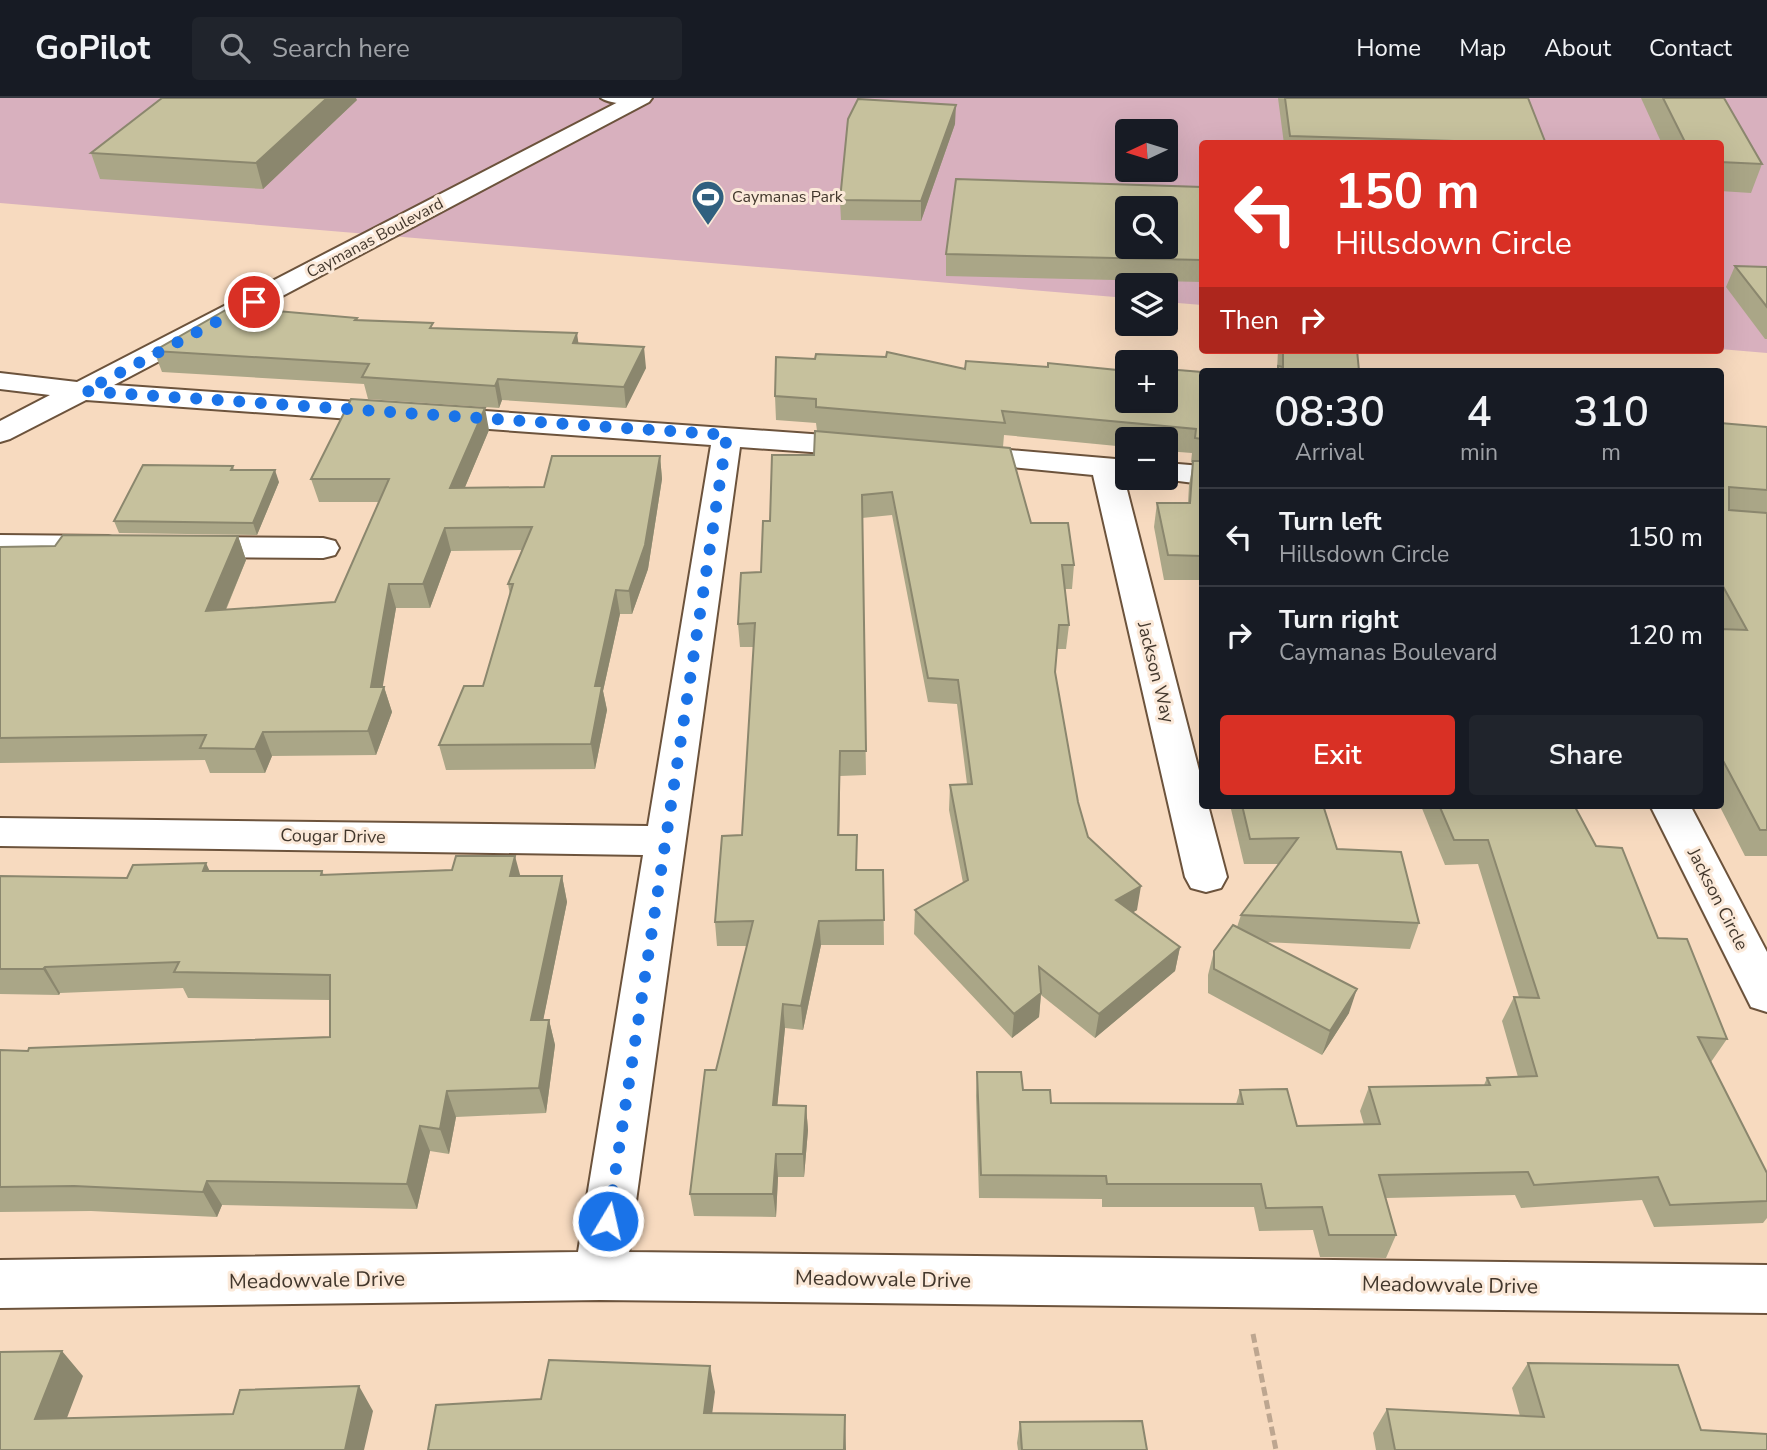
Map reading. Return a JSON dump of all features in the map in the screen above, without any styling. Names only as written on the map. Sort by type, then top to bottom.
[{"type":"street","name":"Caymanas Boulevard","points":[[0,433],[640,99]]},
{"type":"street","points":[[0,381],[85,391],[727,435],[889,449]]},
{"type":"street","points":[[600,1276],[727,435]]},
{"type":"street","points":[[930,453],[1115,468]]},
{"type":"street","points":[[1178,473],[1199,475]]},
{"type":"street","name":"Jackson Way","points":[[1121,490],[1206,877]]},
{"type":"street","points":[[0,545],[323,548]]},
{"type":"street","name":"Jackson Circle","points":[[1672,809],[1767,994]]},
{"type":"street","name":"Cougar Drive","points":[[0,832],[665,841]]},
{"type":"street","name":"Meadowvale Drive","points":[[0,1284],[600,1276],[1767,1289]]},
{"type":"lane","points":[[606,98],[640,99]]},
{"type":"path","points":[[1243,1283],[1276,1450]]},
{"type":"shaded area","name":"Caymanas Park","points":[[0,98],[1767,98],[1767,353],[1724,349],[1724,140],[1199,140],[1199,305],[1178,303],[1178,273],[1115,273],[1115,297],[0,203]]},
{"type":"building","points":[[162,98],[327,98],[256,163],[91,153]]},
{"type":"building","points":[[1285,98],[1528,98],[1544,140],[1421,140],[1290,136]]},
{"type":"building","points":[[1663,98],[1724,98],[1762,164],[1724,162],[1724,140],[1684,140]]},
{"type":"building","points":[[858,99],[956,105],[921,201],[840,200],[848,119]]},
{"type":"building","points":[[956,179],[1199,187],[1199,260],[1159,259],[1178,259],[1178,196],[1115,196],[1115,258],[946,254]]},
{"type":"building","points":[[1735,266],[1767,267],[1767,307]]},
{"type":"building","points":[[231,307],[357,318],[355,320],[433,323],[430,328],[577,333],[573,343],[644,347],[624,387],[498,379],[495,386],[362,377],[369,364],[154,351]]},
{"type":"building","points":[[887,352],[965,369],[966,361],[1048,367],[1048,363],[1115,370],[1115,413],[1178,413],[1178,370],[1199,372],[1199,439],[1195,438],[1196,429],[1178,427],[1002,411],[1005,423],[816,407],[816,399],[775,396],[776,357],[815,359],[816,354],[886,357]]},
{"type":"building","points":[[1283,354],[1357,354],[1359,368],[1278,368],[1278,366],[1283,367]]},
{"type":"building","points":[[351,399],[485,408],[450,488],[544,487],[552,456],[660,456],[645,545],[629,591],[616,590],[595,686],[602,686],[591,744],[439,745],[464,686],[483,686],[513,584],[508,584],[532,527],[445,528],[423,584],[389,584],[371,687],[384,687],[368,731],[263,732],[255,749],[200,748],[206,735],[0,738],[0,547],[55,546],[63,535],[238,536],[206,611],[335,602],[389,479],[311,479]]},
{"type":"building","points":[[1724,423],[1767,427],[1767,490],[1729,487],[1729,510],[1767,513],[1767,830],[1760,830],[1724,762],[1724,629],[1747,630],[1724,588]]},
{"type":"building","points":[[815,431],[1010,448],[1031,523],[1068,523],[1074,565],[1062,565],[1069,625],[1059,625],[1055,672],[1078,802],[1088,837],[1141,886],[1116,900],[1180,947],[1099,1014],[1039,967],[1041,993],[1014,1014],[915,910],[968,880],[950,785],[972,784],[958,680],[928,678],[892,492],[862,495],[866,751],[840,751],[838,835],[857,835],[856,870],[883,870],[884,920],[819,921],[801,1006],[783,1004],[773,1105],[806,1106],[803,1154],[776,1154],[773,1194],[690,1194],[705,1070],[716,1070],[753,921],[715,922],[722,836],[742,835],[755,623],[738,624],[741,573],[761,572],[763,521],[770,521],[772,455],[814,455]]},
{"type":"building","points":[[1193,461],[1199,461],[1199,556],[1168,555],[1157,503],[1190,503]]},
{"type":"building","points":[[143,465],[233,466],[231,470],[275,470],[253,523],[114,521]]},
{"type":"building","points":[[1243,809],[1324,809],[1337,849],[1401,852],[1419,923],[1241,915],[1298,838],[1250,839]]},
{"type":"building","points":[[1441,809],[1576,809],[1596,846],[1622,848],[1658,938],[1687,939],[1727,1039],[1698,1037],[1767,1173],[1767,1201],[1670,1205],[1658,1177],[1534,1185],[1528,1172],[1379,1175],[1396,1235],[1329,1235],[1322,1207],[1266,1208],[1261,1184],[1107,1184],[1106,1176],[981,1175],[977,1072],[1021,1072],[1023,1090],[1050,1090],[1051,1103],[1243,1104],[1240,1090],[1287,1089],[1297,1126],[1380,1124],[1369,1087],[1490,1085],[1487,1078],[1537,1076],[1514,997],[1539,998],[1488,840],[1454,840]]},
{"type":"building","points":[[456,856],[515,856],[510,876],[562,876],[531,1020],[549,1020],[539,1088],[447,1091],[440,1129],[420,1126],[407,1184],[207,1181],[203,1192],[74,1186],[0,1187],[0,1050],[28,1051],[29,1048],[330,1037],[330,975],[174,972],[179,962],[0,969],[0,876],[127,878],[133,865],[206,863],[203,871],[322,871],[321,875],[452,870]]},
{"type":"building","points":[[1233,925],[1357,989],[1330,1031],[1214,969],[1214,951]]},
{"type":"building","points":[[62,1351],[35,1419],[233,1414],[240,1390],[359,1386],[345,1450],[0,1450],[0,1352]]},
{"type":"building","points":[[549,1360],[710,1366],[704,1413],[845,1415],[844,1450],[428,1450],[436,1405],[541,1399]]},
{"type":"building","points":[[1528,1363],[1678,1365],[1701,1430],[1767,1434],[1767,1450],[1395,1450],[1387,1409],[1544,1417]]},
{"type":"building","points":[[1142,1421],[1147,1450],[1022,1450],[1020,1422]]},
{"type":"place","name":"Caymanas Park","points":[[708,227]]},
{"type":"route","points":[[254,302],[85,391],[727,435],[608,1221]]}]
